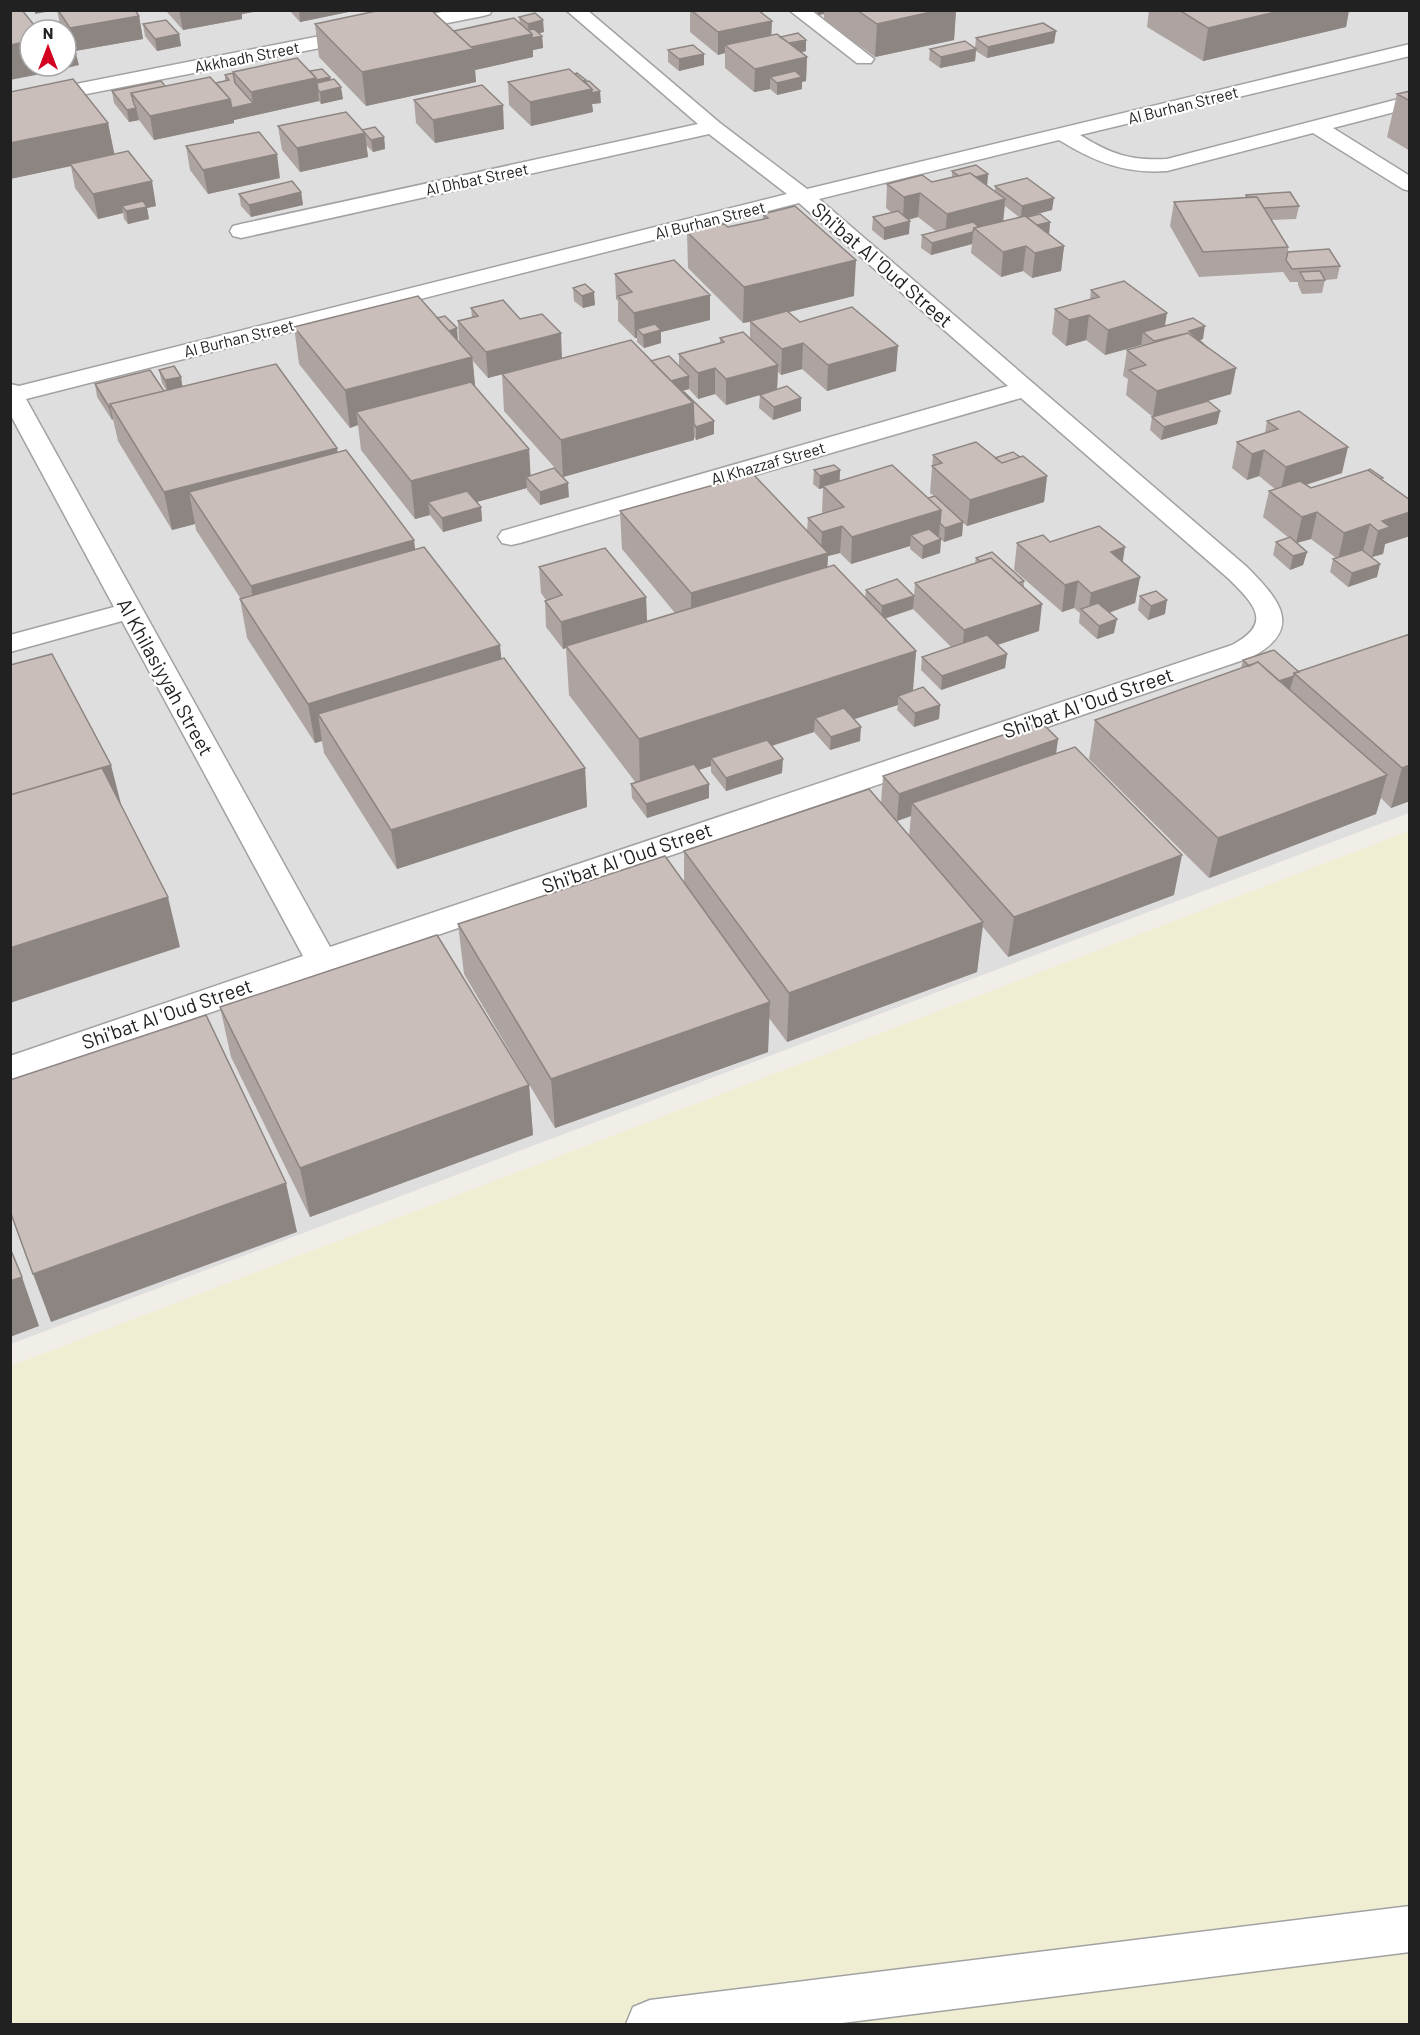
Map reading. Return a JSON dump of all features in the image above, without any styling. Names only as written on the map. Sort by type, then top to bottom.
[{"type":"street","name":"Akkhadh Street","points":[[10,103],[483,10]]},
{"type":"street","name":"Shi'bat Al 'Oud Street","points":[[10,1068],[1242,651],[1255,646],[1265,638],[1270,629],[1271,619],[1263,600],[1250,584],[803,196],[713,127],[574,10]]},
{"type":"street","points":[[798,10],[864,59]]},
{"type":"street","name":"Al Burhan Street","points":[[12,393],[803,196],[1410,50]]},
{"type":"street","points":[[1063,134],[1113,162],[1148,167],[1167,165],[1410,102]]},
{"type":"street","points":[[1315,126],[1410,185]]},
{"type":"street","name":"Al Dhbat Street","points":[[241,231],[713,127]]},
{"type":"street","name":"Al Khazzaf Street","points":[[511,537],[1025,389]]},
{"type":"street","name":"Al Khilasiyyah Street","points":[[12,393],[322,961]]},
{"type":"street","points":[[10,644],[129,611]]},
{"type":"street","points":[[650,2025],[1410,1929]]},
{"type":"shaded area","points":[[11,11],[1409,11],[1409,813],[11,1344]]},
{"type":"green space","points":[[1409,831],[1409,2024],[11,2024],[11,1366]]},
{"type":"building","points":[[10,10],[22,10],[28,18],[18,18],[18,43],[10,45]]},
{"type":"building","points":[[58,10],[135,10],[139,16],[78,27],[78,18],[63,18]]},
{"type":"building","points":[[381,10],[431,10],[473,49],[362,72],[315,24]]},
{"type":"building","points":[[691,10],[758,10],[772,21],[718,32]]},
{"type":"building","points":[[857,10],[940,10],[877,24]]},
{"type":"building","points":[[1179,10],[1284,10],[1208,28]]},
{"type":"building","points":[[535,13],[543,20],[528,24],[519,17]]},
{"type":"building","points":[[514,18],[532,34],[471,47],[454,31]]},
{"type":"building","points":[[166,20],[179,34],[155,39],[143,24]]},
{"type":"building","points":[[1043,23],[1056,31],[988,47],[976,38]]},
{"type":"building","points":[[534,29],[542,36],[532,38],[528,30]]},
{"type":"building","points":[[798,33],[806,40],[789,43],[780,37]]},
{"type":"building","points":[[777,34],[807,57],[755,69],[725,45]]},
{"type":"building","points":[[965,41],[976,49],[941,57],[930,49]]},
{"type":"building","points":[[693,45],[704,54],[679,59],[668,50]]},
{"type":"building","points":[[297,58],[316,78],[251,92],[233,72]]},
{"type":"building","points":[[322,69],[330,77],[317,80],[310,71]]},
{"type":"building","points":[[569,69],[592,89],[530,102],[508,82]]},
{"type":"building","points":[[795,71],[802,77],[777,83],[770,77]]},
{"type":"building","points":[[233,73],[235,83],[253,103],[232,108],[230,99],[216,83],[229,80],[225,75]]},
{"type":"building","points":[[577,73],[586,80],[583,81],[575,74]]},
{"type":"building","points":[[210,77],[230,99],[150,116],[131,93]]},
{"type":"building","points":[[73,79],[108,123],[10,143],[10,92]]},
{"type":"building","points":[[334,79],[341,87],[320,92],[318,90],[317,83]]},
{"type":"building","points":[[161,81],[165,86],[131,93],[136,108],[127,110],[112,91]]},
{"type":"building","points":[[589,81],[600,91],[592,93],[592,89],[585,82]]},
{"type":"building","points":[[482,85],[503,105],[433,120],[414,100]]},
{"type":"building","points":[[1410,91],[1410,101],[1397,94]]},
{"type":"building","points":[[346,112],[365,133],[297,148],[278,126]]},
{"type":"building","points":[[375,127],[384,137],[371,140],[362,130]]},
{"type":"building","points":[[259,132],[277,154],[203,170],[186,146]]},
{"type":"building","points":[[128,151],[152,181],[93,194],[70,164]]},
{"type":"building","points":[[976,165],[988,174],[976,177],[970,173],[959,176],[952,171]]},
{"type":"building","points":[[970,173],[1005,199],[947,214],[920,193],[904,197],[887,184],[922,175],[932,182]]},
{"type":"building","points":[[1027,178],[1054,198],[1022,206],[995,186]]},
{"type":"building","points":[[292,181],[301,192],[249,205],[239,194]]},
{"type":"building","points":[[1290,192],[1299,206],[1264,208],[1257,197],[1246,195]]},
{"type":"building","points":[[1257,197],[1288,247],[1203,252],[1174,202]]},
{"type":"building","points":[[143,201],[147,207],[126,211],[122,206]]},
{"type":"building","points":[[795,206],[856,260],[744,287],[687,232],[724,224],[728,227],[768,218],[763,214]]},
{"type":"building","points":[[898,211],[910,221],[884,228],[873,217]]},
{"type":"building","points":[[1040,214],[1050,222],[1037,225],[1027,217]]},
{"type":"building","points":[[1025,216],[1064,246],[1035,253],[1026,246],[1003,252],[974,228]]},
{"type":"building","points":[[973,222],[979,227],[974,228],[973,232],[932,243],[922,235]]},
{"type":"building","points":[[1329,249],[1340,266],[1292,269],[1286,260],[1288,252]]},
{"type":"building","points":[[674,260],[710,295],[634,313],[618,296],[632,292],[615,274]]},
{"type":"building","points":[[1320,271],[1325,280],[1305,281],[1300,272]]},
{"type":"building","points":[[1124,281],[1167,313],[1108,330],[1089,315],[1069,320],[1055,309],[1099,297],[1091,290]]},
{"type":"building","points":[[585,284],[594,292],[582,296],[573,288]]},
{"type":"building","points":[[418,296],[472,357],[345,390],[294,327]]},
{"type":"building","points":[[503,300],[520,319],[542,314],[561,333],[486,352],[458,321],[478,316],[471,308]]},
{"type":"building","points":[[852,307],[898,346],[828,365],[803,343],[782,349],[750,321],[787,311],[800,322]]},
{"type":"building","points":[[445,316],[457,328],[449,331],[437,318]]},
{"type":"building","points":[[1193,318],[1205,326],[1189,331],[1208,348],[1188,333],[1154,341],[1143,332]]},
{"type":"building","points":[[655,324],[661,330],[643,335],[637,329]]},
{"type":"building","points":[[743,332],[778,365],[726,379],[715,368],[698,373],[679,354],[724,342],[720,338]]},
{"type":"building","points":[[1188,333],[1236,368],[1157,391],[1129,370],[1146,365],[1127,350]]},
{"type":"building","points":[[631,340],[693,403],[561,440],[502,374]]},
{"type":"building","points":[[669,356],[689,376],[671,381],[651,361]]},
{"type":"building","points":[[276,364],[337,448],[164,492],[110,404]]},
{"type":"building","points":[[174,366],[181,377],[165,380],[159,370]]},
{"type":"building","points":[[150,370],[164,391],[110,404],[109,407],[95,384]]},
{"type":"building","points":[[471,382],[529,449],[411,481],[356,412]]},
{"type":"building","points":[[787,386],[801,398],[774,407],[760,395]]},
{"type":"building","points":[[683,392],[714,421],[696,427],[693,403]]},
{"type":"building","points":[[1208,401],[1220,411],[1164,427],[1152,417]]},
{"type":"building","points":[[1299,411],[1348,447],[1286,467],[1264,450],[1252,454],[1237,442],[1278,429],[1267,421]]},
{"type":"building","points":[[976,442],[1002,463],[1023,456],[1047,476],[970,500],[932,466],[942,463],[933,455]]},
{"type":"building","points":[[346,450],[414,540],[251,586],[189,492]]},
{"type":"building","points":[[1013,452],[1020,457],[1002,463],[995,458]]},
{"type":"building","points":[[834,465],[840,470],[820,476],[814,470]]},
{"type":"building","points":[[892,465],[941,510],[852,537],[842,526],[822,532],[808,518],[844,507],[823,486]]},
{"type":"building","points":[[554,468],[568,483],[540,492],[526,477]]},
{"type":"building","points":[[1370,469],[1383,478],[1381,479],[1368,470]]},
{"type":"building","points":[[1368,470],[1410,500],[1410,512],[1382,521],[1390,527],[1378,531],[1370,524],[1344,533],[1317,512],[1302,517],[1269,491],[1300,481],[1311,488]]},
{"type":"building","points":[[753,474],[828,553],[691,593],[620,511]]},
{"type":"building","points":[[467,491],[481,507],[442,518],[428,502]]},
{"type":"building","points":[[935,496],[963,522],[945,528],[940,523],[941,510],[928,498]]},
{"type":"building","points":[[1099,526],[1125,547],[1111,552],[1140,577],[1091,593],[1078,581],[1065,585],[1017,543],[1043,535],[1050,542]]},
{"type":"building","points":[[929,529],[941,539],[923,546],[911,535]]},
{"type":"building","points":[[1290,537],[1307,552],[1293,556],[1276,542]]},
{"type":"building","points":[[424,547],[500,645],[308,704],[240,599]]},
{"type":"building","points":[[605,548],[646,597],[561,622],[545,601],[562,595],[539,567]]},
{"type":"building","points":[[1362,550],[1380,564],[1352,573],[1333,559]]},
{"type":"building","points":[[992,552],[1024,581],[1019,583],[991,558],[980,561],[976,558]]},
{"type":"building","points":[[991,558],[1042,604],[964,630],[915,583]]},
{"type":"building","points":[[834,565],[916,651],[639,739],[566,646]]},
{"type":"building","points":[[897,579],[914,596],[882,606],[866,590]]},
{"type":"building","points":[[1156,591],[1167,600],[1151,606],[1140,596]]},
{"type":"building","points":[[1098,603],[1117,619],[1099,626],[1081,609]]},
{"type":"building","points":[[1410,634],[1410,765],[1402,768],[1294,673]]},
{"type":"building","points":[[987,635],[1007,654],[942,676],[922,657]]},
{"type":"building","points":[[1274,650],[1299,672],[1279,681],[1258,662],[1249,666],[1243,660]]},
{"type":"building","points":[[52,654],[111,765],[10,795],[10,665]]},
{"type":"building","points":[[504,658],[585,768],[391,830],[318,714]]},
{"type":"building","points":[[1258,662],[1387,775],[1218,838],[1095,720]]},
{"type":"building","points":[[923,687],[940,705],[915,713],[898,696]]},
{"type":"building","points":[[844,708],[861,727],[831,737],[815,718]]},
{"type":"building","points":[[1041,722],[1058,739],[899,794],[883,776]]},
{"type":"building","points":[[767,740],[783,759],[726,778],[711,758]]},
{"type":"building","points":[[1075,747],[1182,855],[1014,917],[912,803]]},
{"type":"building","points":[[694,764],[709,784],[646,804],[631,784]]},
{"type":"building","points":[[102,768],[168,897],[10,948],[10,795]]},
{"type":"building","points":[[869,789],[983,922],[789,993],[684,851]]},
{"type":"building","points":[[665,856],[770,1002],[551,1079],[458,924]]},
{"type":"building","points":[[437,935],[529,1085],[300,1168],[220,1007]]},
{"type":"building","points":[[206,1015],[286,1183],[33,1274],[10,1211],[10,1080]]},
{"type":"building","points":[[10,1248],[22,1277],[10,1281]]}]
